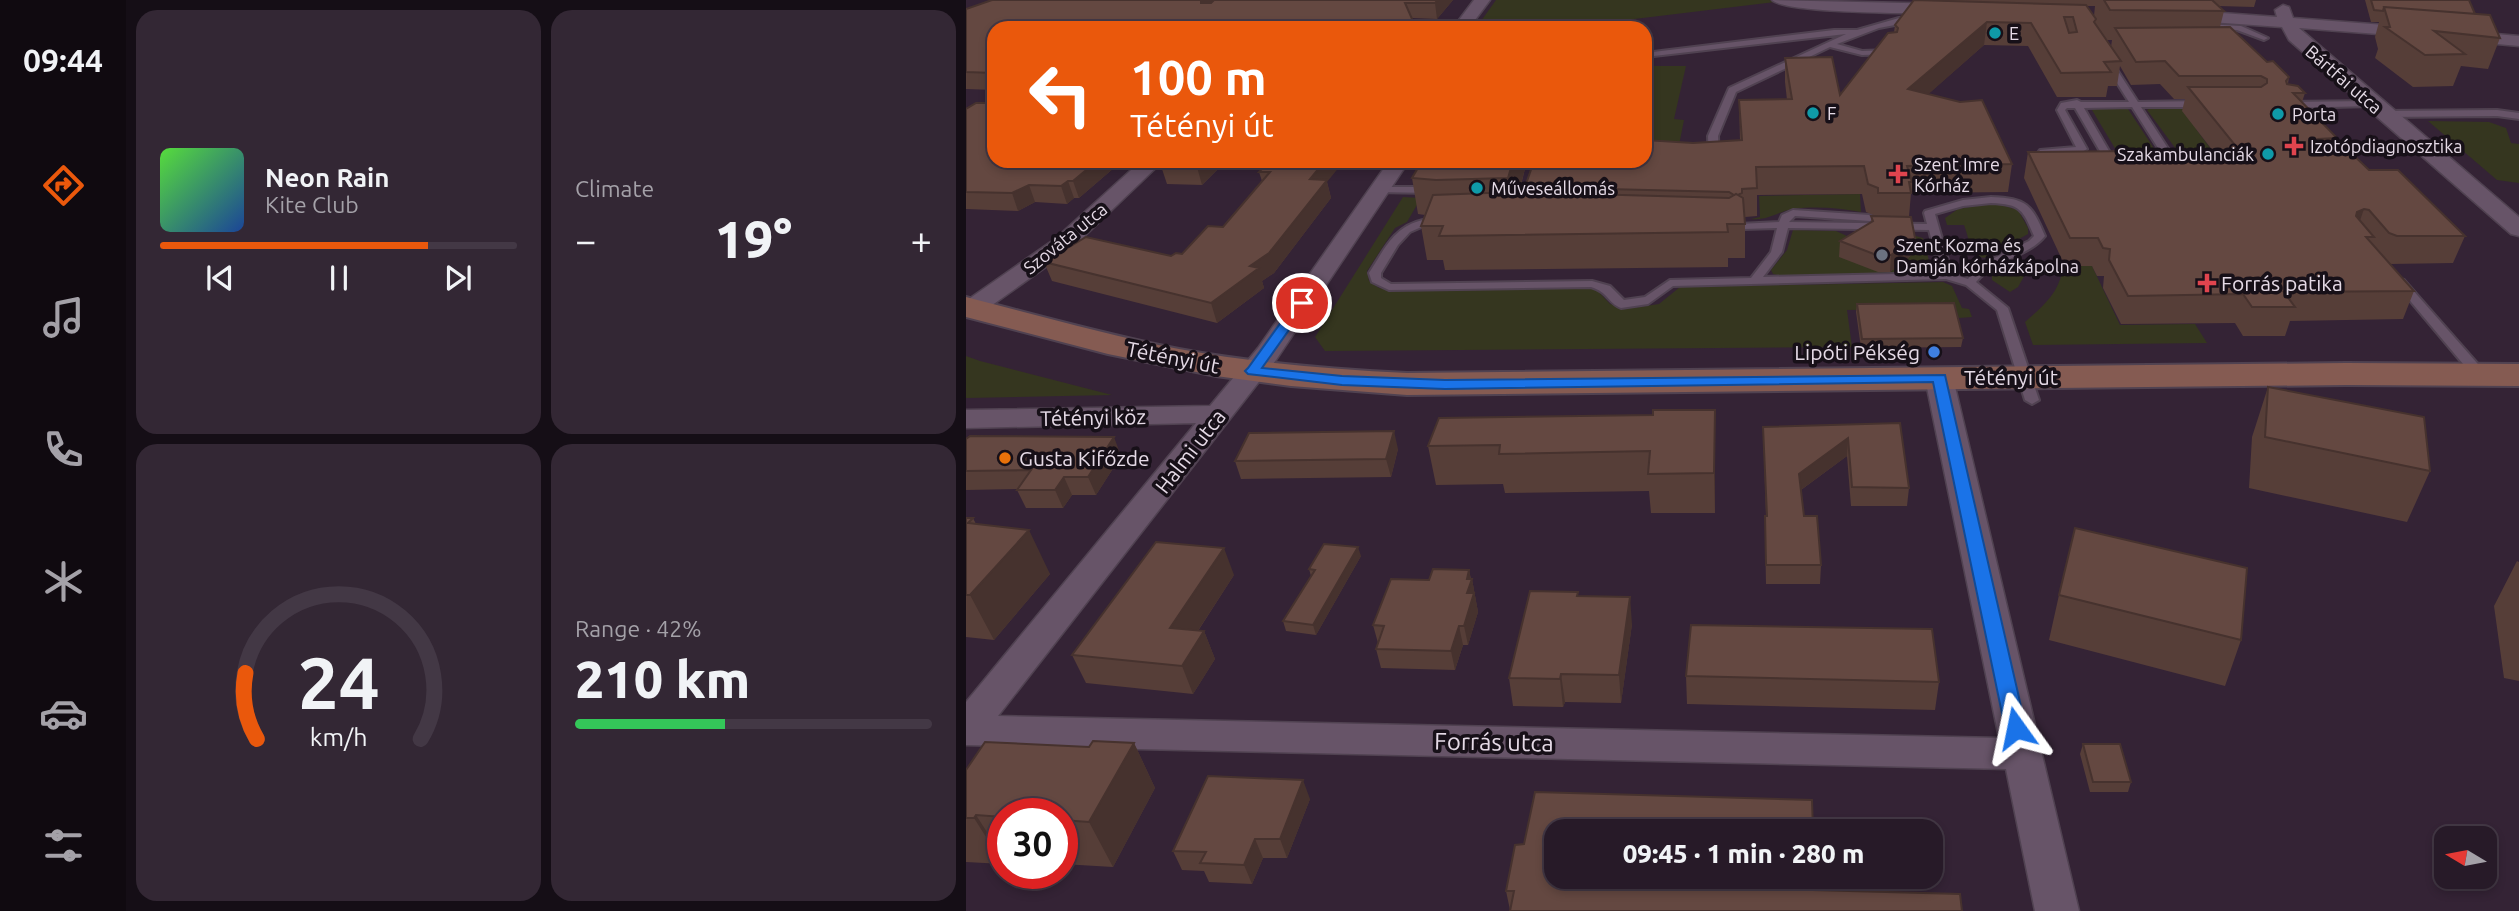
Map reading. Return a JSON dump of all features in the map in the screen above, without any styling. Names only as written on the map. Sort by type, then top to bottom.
[{"type":"main road","name":"Tétényi út","points":[[968,316],[1125,374],[1289,401],[1421,407],[1942,389],[2519,397]]},
{"type":"main road","name":"Tétényi út","points":[[2028,389],[2519,374]]},
{"type":"street","points":[[1466,21],[1482,0]]},
{"type":"street","points":[[1780,0],[1808,4],[1906,4],[1962,9]]},
{"type":"street","points":[[2285,0],[2283,14],[2286,21]]},
{"type":"street","points":[[2171,15],[2286,21],[2519,41]]},
{"type":"street","name":"Bártfai utca","points":[[2286,21],[2295,36],[2519,229]]},
{"type":"street","name":"Szováta utca","points":[[968,316],[1063,244],[1145,168]]},
{"type":"street","name":"Halmi utca","points":[[966,729],[1236,393],[1394,168]]},
{"type":"street","points":[[1942,389],[2057,911]]},
{"type":"street","name":"Tétényi köz","points":[[966,419],[1236,393]]},
{"type":"street","name":"Forrás utca","points":[[966,729],[2021,754]]},
{"type":"lane","points":[[1699,163],[1710,163],[1715,158],[1713,136],[1732,90],[1898,18],[1948,19]]},
{"type":"lane","points":[[1825,23],[1834,32]]},
{"type":"lane","points":[[2223,27],[2238,28],[2264,38]]},
{"type":"lane","points":[[1652,54],[1834,32],[1859,33]]},
{"type":"lane","points":[[1833,45],[1862,53],[1890,52]]},
{"type":"lane","points":[[2102,52],[2168,156],[2168,160],[2152,162]]},
{"type":"lane","points":[[2077,103],[2108,158],[2130,162]]},
{"type":"lane","points":[[2049,170],[2042,168],[2038,159],[2043,152],[2084,153],[2061,110],[2064,105],[2210,104]]},
{"type":"lane","points":[[2286,105],[2519,116]]},
{"type":"lane","points":[[1379,190],[1433,190]]},
{"type":"lane","points":[[1947,276],[1929,213],[1968,202],[1999,200],[2017,203],[2027,209],[2040,236],[2034,243],[1982,268],[1970,283]]},
{"type":"lane","points":[[1454,221],[1415,223],[1406,228],[1375,273],[1376,280],[1389,287],[1592,284],[1606,288],[1621,304],[1641,304],[1652,299],[1671,283],[1947,276],[1970,283],[2001,308],[2028,389]]},
{"type":"lane","points":[[1754,281],[1776,252],[1783,225]]},
{"type":"lane","points":[[1743,226],[1933,227]]},
{"type":"lane","points":[[2393,274],[2479,374]]},
{"type":"green space","points":[[1496,0],[1775,2],[1618,21],[1481,21]]},
{"type":"green space","points":[[1652,66],[1686,66],[1674,119],[1684,120],[1679,145],[1652,145]]},
{"type":"green space","points":[[2118,106],[2128,109],[2157,153],[2119,155],[2092,110]]},
{"type":"green space","points":[[2154,106],[2217,108],[2196,129],[2231,176],[2196,176],[2147,110]]},
{"type":"green space","points":[[2428,121],[2489,122],[2506,128],[2511,143],[2519,144],[2519,183],[2497,180]]},
{"type":"green space","points":[[1860,194],[1861,212],[1802,208],[1763,219],[1751,219],[1760,217],[1759,196]]},
{"type":"green space","points":[[1403,197],[1421,198],[1407,222],[1395,228],[1367,271],[1369,281],[1379,288],[1401,291],[1590,288],[1597,290],[1610,304],[1633,308],[1659,304],[1680,287],[1943,282],[1952,286],[1962,308],[1969,309],[1972,317],[1959,318],[1956,309],[1847,310],[1852,347],[1325,351],[1315,337]]},
{"type":"green space","points":[[1995,203],[2018,210],[2028,228],[2028,234],[1984,258],[1973,250],[1964,225],[1947,225],[1945,218],[1958,209]]},
{"type":"green space","points":[[1793,230],[1836,231],[1847,236],[1905,233],[1923,238],[1931,268],[1921,274],[1773,274],[1771,270],[1787,250]]},
{"type":"green space","points":[[2008,265],[2019,267],[2026,273],[2018,287],[2010,292],[1992,280],[1992,272]]},
{"type":"green space","points":[[2065,266],[2092,266],[2120,325],[2195,324],[2207,343],[2033,345],[2025,322],[2053,294],[2062,272],[2068,272]]},
{"type":"green space","points":[[966,356],[980,361],[1112,395],[966,398]]},
{"type":"building","points":[[992,0],[1201,0],[1201,3],[1211,3],[1214,0],[1438,0],[1435,3],[1405,3],[1413,21],[987,21],[987,73],[966,72],[966,9]]},
{"type":"building","points":[[1914,0],[2086,5],[2096,19],[2094,22],[2121,61],[2104,62],[2111,72],[2061,73],[2031,23],[1987,22],[1908,89],[1960,102],[1982,100],[2012,164],[1907,166],[1912,182],[1909,182],[1911,193],[1878,193],[1878,188],[1868,184],[1864,166],[1756,167],[1757,188],[1742,189],[1742,193],[1738,195],[1729,192],[1525,187],[1532,168],[1652,168],[1652,140],[1693,143],[1742,140],[1739,100],[1792,99],[1785,58],[1832,57],[1840,95],[1888,33],[1897,32],[1895,25]],"holes":[[[2064,17],[2073,17],[2077,32],[2069,33]]]},
{"type":"building","points":[[2104,0],[2212,0],[2224,11],[2110,10]]},
{"type":"building","points":[[2371,0],[2469,0],[2475,14],[2384,7],[2383,11],[2374,10]]},
{"type":"building","points":[[2384,7],[2490,15],[2500,38],[2434,31],[2465,54],[2425,55],[2385,27],[2390,27]]},
{"type":"building","points":[[2230,27],[2267,62],[2273,61],[2289,77],[2287,84],[2298,86],[2305,93],[2293,93],[2337,138],[2318,139],[2312,143],[2315,147],[2347,149],[2369,170],[2398,170],[2465,236],[2397,236],[2389,233],[2369,210],[2357,212],[2356,216],[2374,237],[2366,237],[2414,291],[2284,292],[2295,307],[2252,307],[2243,294],[2128,296],[2109,260],[2110,249],[2103,248],[2098,238],[2070,238],[2028,152],[2239,150],[2188,87],[2261,87],[2267,83],[2267,79],[2261,76],[2179,76],[2165,61],[2136,62],[2115,28]]},
{"type":"building","points":[[976,103],[987,103],[987,168],[1089,168],[1073,181],[1061,186],[1029,185],[1012,193],[966,192],[966,109]]},
{"type":"building","points":[[1263,168],[1319,168],[1310,179],[1327,180],[1269,253],[1250,266],[1259,268],[1211,303],[1044,262],[1086,237],[1171,256],[1182,254],[1208,226],[1223,227],[1270,172],[1259,172]]},
{"type":"building","points":[[1418,168],[1511,168],[1508,178],[1412,178]]},
{"type":"building","points":[[1515,192],[1729,198],[1736,194],[1743,198],[1745,224],[1727,224],[1728,232],[1439,236],[1443,226],[1421,226],[1433,195]]},
{"type":"building","points":[[1871,216],[1911,217],[1915,238],[1891,255],[1879,256],[1840,241],[1873,221]]},
{"type":"building","points":[[1954,303],[1963,338],[1862,339],[1857,304]]},
{"type":"building","points":[[2268,387],[2424,417],[2430,471],[2265,437]]},
{"type":"building","points":[[1653,410],[1715,410],[1714,473],[1648,474],[1650,451],[1499,454],[1500,445],[1428,446],[1439,418],[1653,415]]},
{"type":"building","points":[[1900,423],[1909,488],[1852,487],[1848,438],[1799,474],[1804,516],[1817,516],[1821,565],[1766,565],[1763,427]]},
{"type":"building","points":[[1394,431],[1386,459],[1235,461],[1249,433]]},
{"type":"building","points":[[970,436],[1114,437],[1088,477],[1064,477],[1055,490],[1017,490],[1031,470],[966,471],[966,439]]},
{"type":"building","points":[[966,518],[973,518],[968,523],[1029,530],[970,595],[966,595]]},
{"type":"building","points":[[2075,528],[2247,568],[2241,640],[2059,595]]},
{"type":"building","points":[[1156,542],[1224,548],[1170,628],[1204,631],[1182,666],[1072,655]]},
{"type":"building","points":[[1324,544],[1358,547],[1313,625],[1283,621],[1315,570],[1309,569]]},
{"type":"building","points":[[1433,569],[1469,570],[1467,579],[1472,579],[1467,593],[1474,593],[1464,626],[1459,626],[1451,651],[1376,649],[1384,626],[1373,625],[1391,579],[1429,580]]},
{"type":"building","points":[[1530,591],[1578,592],[1577,596],[1630,597],[1619,675],[1561,674],[1560,679],[1509,678]]},
{"type":"building","points":[[1691,625],[1932,629],[1939,682],[1686,676]]},
{"type":"building","points":[[1093,741],[1134,743],[1089,822],[1078,821],[1078,798],[987,798],[987,816],[966,818],[966,770],[985,742],[1089,747]]},
{"type":"building","points":[[2083,744],[2120,744],[2131,782],[2093,782]]},
{"type":"building","points":[[1208,776],[1303,780],[1280,839],[1255,839],[1244,865],[1200,863],[1206,852],[1173,851]]},
{"type":"building","points":[[1535,792],[1812,800],[1813,819],[1544,819],[1544,889],[1813,889],[1960,894],[1962,911],[1510,911],[1514,891],[1506,891],[1515,845],[1524,844]]},
{"type":"place","name":"E","points":[[1995,33]]},
{"type":"place","name":"F","points":[[1813,113]]},
{"type":"place","name":"Porta","points":[[2278,114]]},
{"type":"place","name":"Izotópdiagnosztika","points":[[2294,146]]},
{"type":"place","name":"Szakambulanciák","points":[[2268,154]]},
{"type":"place","name":"Szent Imre Kórház","points":[[1898,174]]},
{"type":"place","name":"Műveseállomás","points":[[1477,188]]},
{"type":"place","name":"Szent Kozma és Damján kórházkápolna","points":[[1882,255]]},
{"type":"place","name":"Forrás patika","points":[[2207,283]]},
{"type":"place","name":"Lipóti Pékség","points":[[1934,352]]},
{"type":"place","name":"Gusta Kifőzde","points":[[1005,458]]},
{"type":"route","points":[[1302,303],[1253,371],[1407,384],[1939,378],[1951,421],[2016,728]]}]
